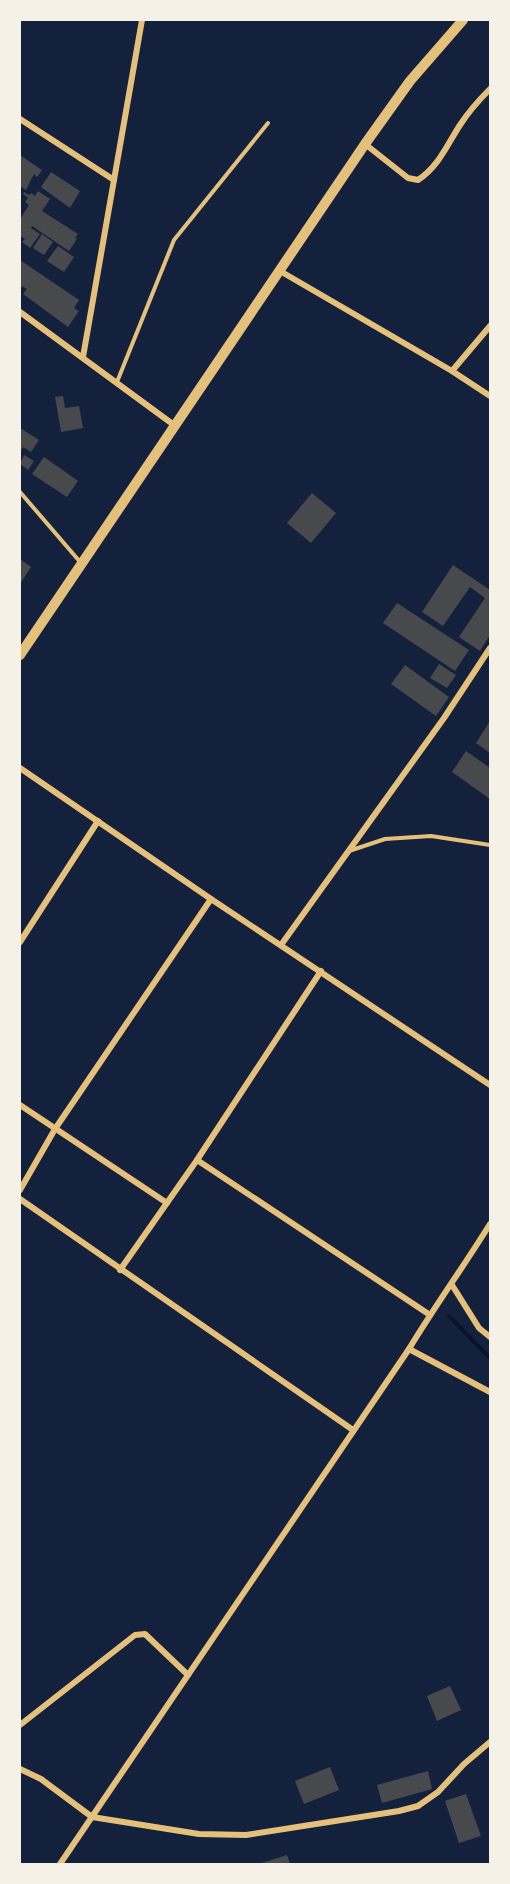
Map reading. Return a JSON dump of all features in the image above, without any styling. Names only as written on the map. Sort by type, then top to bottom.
[{"type":"main road","points":[[20,655],[365,144],[410,81],[459,21]]},
{"type":"street","points":[[82,357],[142,20]]},
{"type":"street","points":[[365,144],[408,178],[418,180],[432,171],[461,123],[490,89]]},
{"type":"street","points":[[20,119],[114,180]]},
{"type":"street","points":[[280,271],[452,371],[490,396]]},
{"type":"street","points":[[20,312],[174,424]]},
{"type":"street","points":[[452,371],[490,326]]},
{"type":"street","points":[[281,945],[444,718],[490,648]]},
{"type":"street","points":[[20,768],[490,1085]]},
{"type":"street","points":[[20,942],[98,821]]},
{"type":"street","points":[[20,1190],[55,1129],[212,899]]},
{"type":"street","points":[[120,1270],[197,1160],[321,971]]},
{"type":"street","points":[[20,1105],[167,1203]]},
{"type":"street","points":[[197,1160],[430,1315]]},
{"type":"street","points":[[20,1199],[353,1430]]},
{"type":"street","points":[[60,1864],[410,1348],[490,1224]]},
{"type":"street","points":[[452,1285],[479,1328],[490,1337]]},
{"type":"street","points":[[410,1348],[490,1392]]},
{"type":"street","points":[[20,1725],[135,1635],[145,1634],[188,1675]]},
{"type":"street","points":[[20,1769],[41,1779],[92,1817],[198,1834],[246,1835],[418,1806],[438,1792],[464,1764],[490,1742]]},
{"type":"lane","points":[[117,382],[174,240],[268,123]]},
{"type":"lane","points":[[20,492],[82,564]]},
{"type":"lane","points":[[348,851],[385,839],[431,836],[490,845]]},
{"type":"building","points":[[20,155],[42,170],[37,177],[34,174],[26,190],[20,186]]},
{"type":"building","points":[[51,172],[80,191],[70,208],[41,187]]},
{"type":"building","points":[[38,191],[50,199],[42,211],[78,234],[69,251],[32,226],[31,228],[40,234],[30,248],[22,242],[25,239],[20,236],[20,219],[29,205],[25,202],[28,198],[23,194],[24,192],[29,195],[31,193],[35,196]]},
{"type":"building","points":[[42,234],[53,242],[44,255],[33,248]]},
{"type":"building","points":[[58,246],[74,257],[64,272],[47,261]]},
{"type":"building","points":[[20,260],[79,300],[74,308],[79,311],[68,327],[23,294],[27,289],[22,286],[20,291]]},
{"type":"building","points":[[63,396],[65,408],[79,406],[83,428],[61,432],[55,397]]},
{"type":"building","points":[[20,428],[39,440],[31,452],[23,447],[20,452]]},
{"type":"building","points":[[24,455],[34,461],[28,470],[20,464]]},
{"type":"building","points":[[44,457],[78,481],[67,497],[32,474]]},
{"type":"building","points":[[312,493],[336,513],[311,543],[287,523]]},
{"type":"building","points":[[20,559],[31,567],[20,584]]},
{"type":"building","points":[[453,565],[490,590],[490,635],[480,651],[459,637],[485,598],[470,587],[443,626],[422,612]]},
{"type":"building","points":[[397,603],[469,650],[455,671],[383,623]]},
{"type":"building","points":[[439,664],[456,675],[447,688],[430,678]]},
{"type":"building","points":[[405,665],[449,697],[436,716],[391,684]]},
{"type":"building","points":[[490,721],[490,753],[476,743]]},
{"type":"building","points":[[466,751],[490,768],[490,799],[452,772]]},
{"type":"building","points":[[450,1686],[461,1710],[437,1721],[427,1696]]},
{"type":"building","points":[[330,1767],[339,1790],[304,1804],[295,1781]]},
{"type":"building","points":[[428,1771],[432,1789],[382,1803],[377,1785]]},
{"type":"building","points":[[466,1794],[481,1836],[459,1843],[445,1801]]},
{"type":"building","points":[[287,1855],[290,1864],[259,1864]]},
{"type":"waterway","points":[[449,1316],[490,1358]]}]
